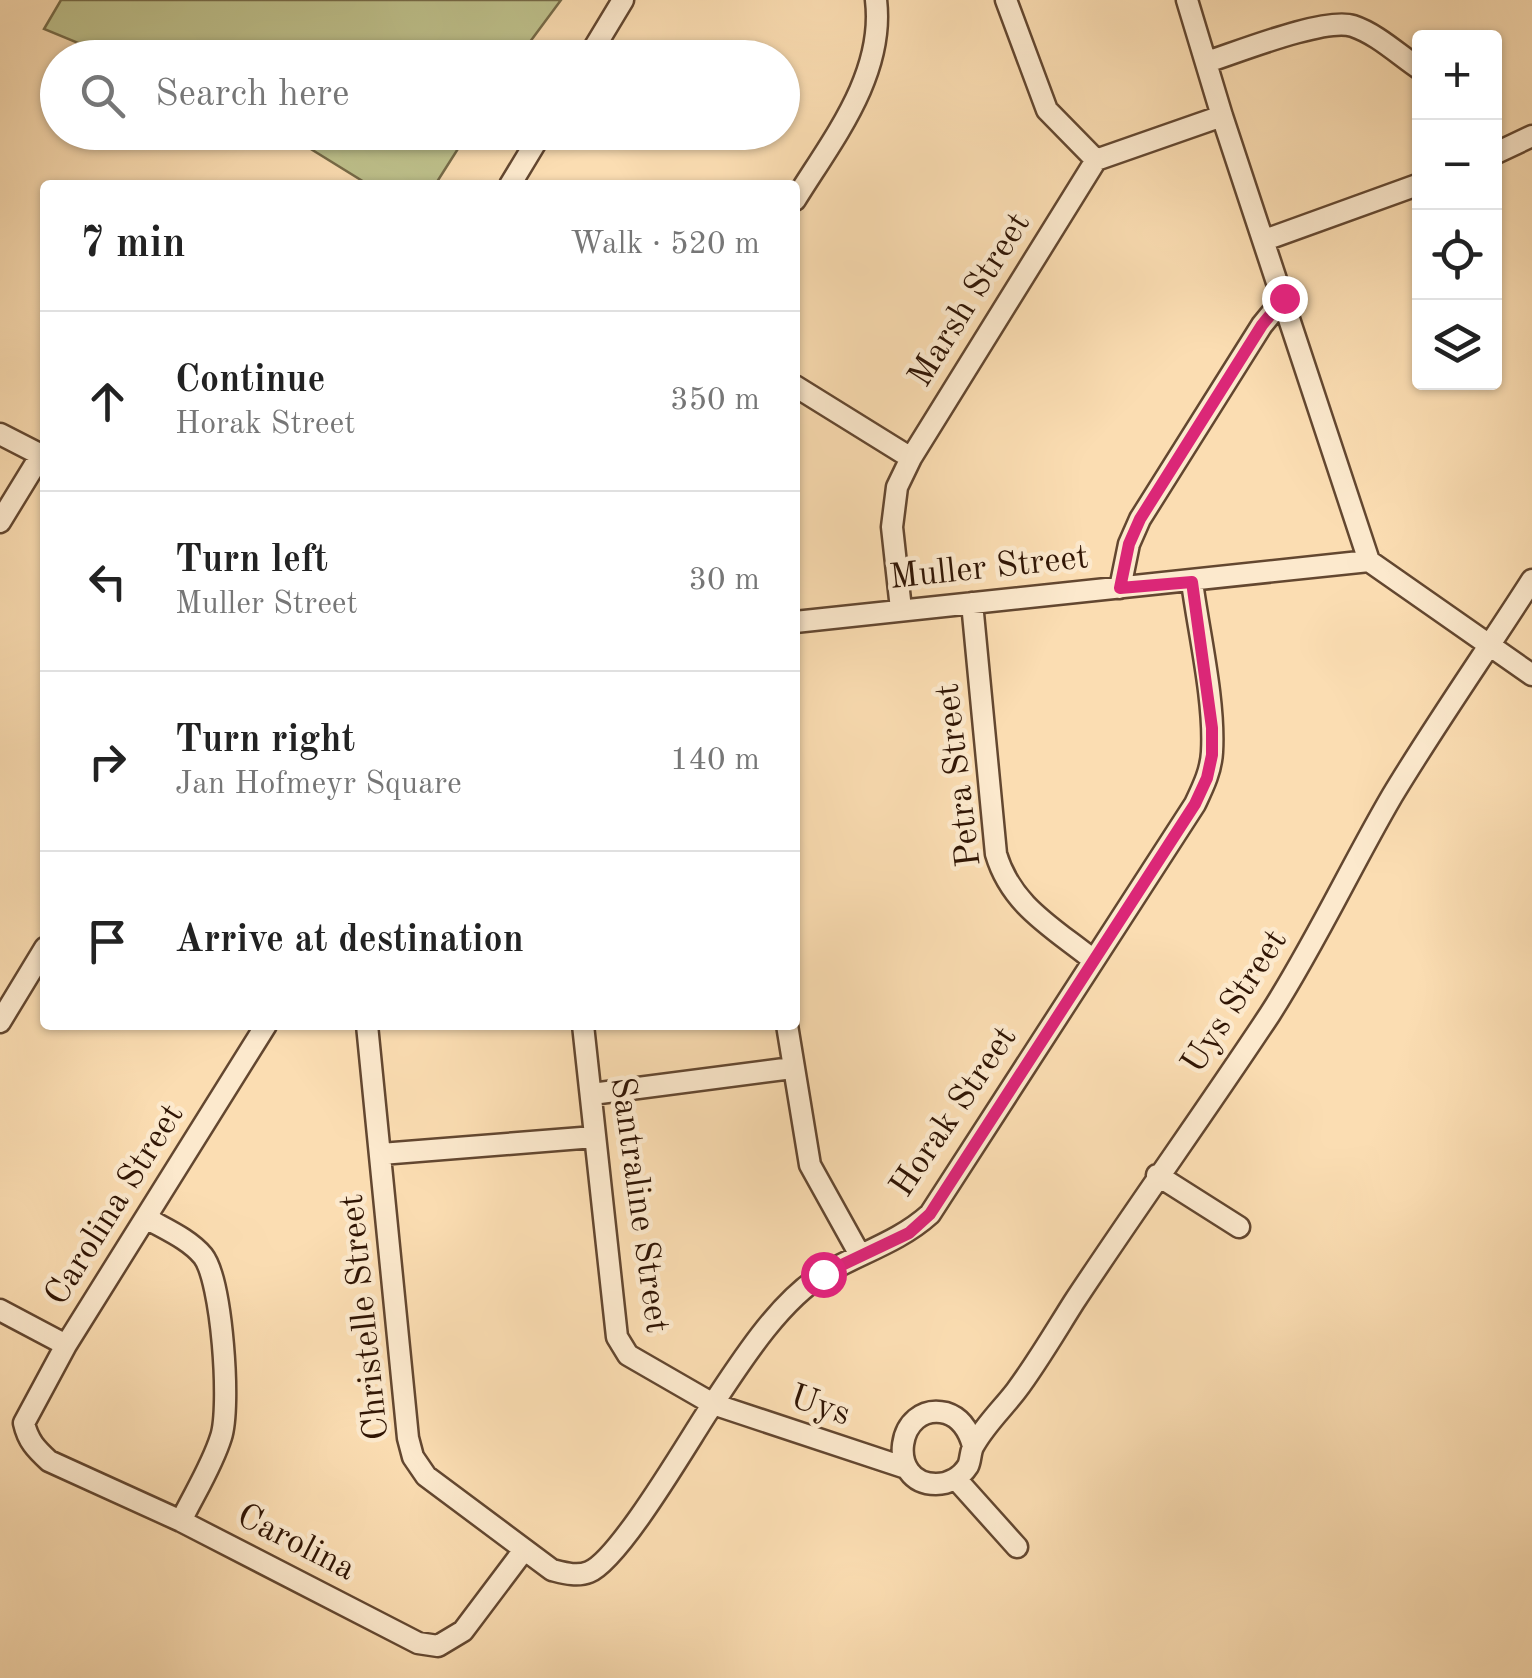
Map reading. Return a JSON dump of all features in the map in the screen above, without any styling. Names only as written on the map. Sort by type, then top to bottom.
[{"type":"street","points":[[599,40],[624,0]]},
{"type":"street","points":[[800,192],[862,90],[874,44],[876,0]]},
{"type":"street","points":[[1006,0],[1047,110],[1096,160],[1222,116]]},
{"type":"street","points":[[1187,0],[1369,561],[1532,675]]},
{"type":"street","points":[[1207,62],[1327,24],[1350,24],[1412,63]]},
{"type":"street","points":[[1502,150],[1532,136]]},
{"type":"street","points":[[513,180],[531,150]]},
{"type":"street","name":"Marsh Street","points":[[900,609],[892,528],[897,487],[911,458],[1096,160]]},
{"type":"street","points":[[1265,240],[1412,187]]},
{"type":"street","points":[[1120,588],[1129,544],[1140,519],[1262,325],[1284,298]]},
{"type":"street","points":[[800,389],[911,458]]},
{"type":"street","points":[[0,434],[40,454]]},
{"type":"street","points":[[0,522],[40,461]]},
{"type":"street","name":"Muller Street","points":[[800,621],[1369,561]]},
{"type":"street","name":"Uys Street","points":[[973,1446],[1019,1386],[1278,1000],[1324,926],[1392,797],[1532,580]]},
{"type":"street","name":"Horak Street","points":[[524,1550],[552,1570],[570,1575],[588,1573],[599,1566],[618,1546],[786,1304],[823,1274],[909,1233],[930,1214],[1195,804],[1207,778],[1212,728],[1192,582]]},
{"type":"street","name":"Petra Street","points":[[972,604],[996,854],[1004,879],[1017,898],[1092,959]]},
{"type":"street","points":[[0,1022],[40,956]]},
{"type":"street","name":"Carolina Street","points":[[24,1423],[66,1344],[263,1030]]},
{"type":"street","name":"Christelle Street","points":[[368,1030],[413,1457],[426,1476],[524,1550]]},
{"type":"street","name":"Santraline Street","points":[[584,1030],[617,1337],[628,1356],[713,1404]]},
{"type":"street","points":[[788,1030],[810,1165],[860,1256]]},
{"type":"street","points":[[592,1094],[792,1068]]},
{"type":"street","points":[[381,1154],[594,1136]]},
{"type":"street","points":[[1157,1175],[1239,1227]]},
{"type":"street","points":[[146,1218],[190,1243],[214,1275],[226,1383],[225,1413],[221,1437],[181,1520]]},
{"type":"street","points":[[0,1310],[66,1344]]},
{"type":"street","name":"Uys","points":[[713,1404],[906,1468]]},
{"type":"street","points":[[933,1412],[948,1414],[969,1432],[973,1446],[969,1465],[956,1479],[929,1484],[906,1468],[902,1440],[908,1426],[919,1417],[933,1412]]},
{"type":"street","name":"Carolina","points":[[24,1423],[34,1448],[49,1461],[181,1520],[418,1642],[438,1646],[463,1631],[524,1550]]},
{"type":"street","points":[[956,1479],[1017,1547]]},
{"type":"green space","points":[[61,0],[561,0],[531,40],[71,40],[44,29]]},
{"type":"green space","points":[[312,150],[457,150],[438,180],[361,180]]},
{"type":"route","points":[[823,1274],[909,1233],[930,1214],[1195,804],[1207,778],[1212,728],[1192,582],[1120,588],[1129,544],[1140,519],[1262,325],[1284,298]]}]
